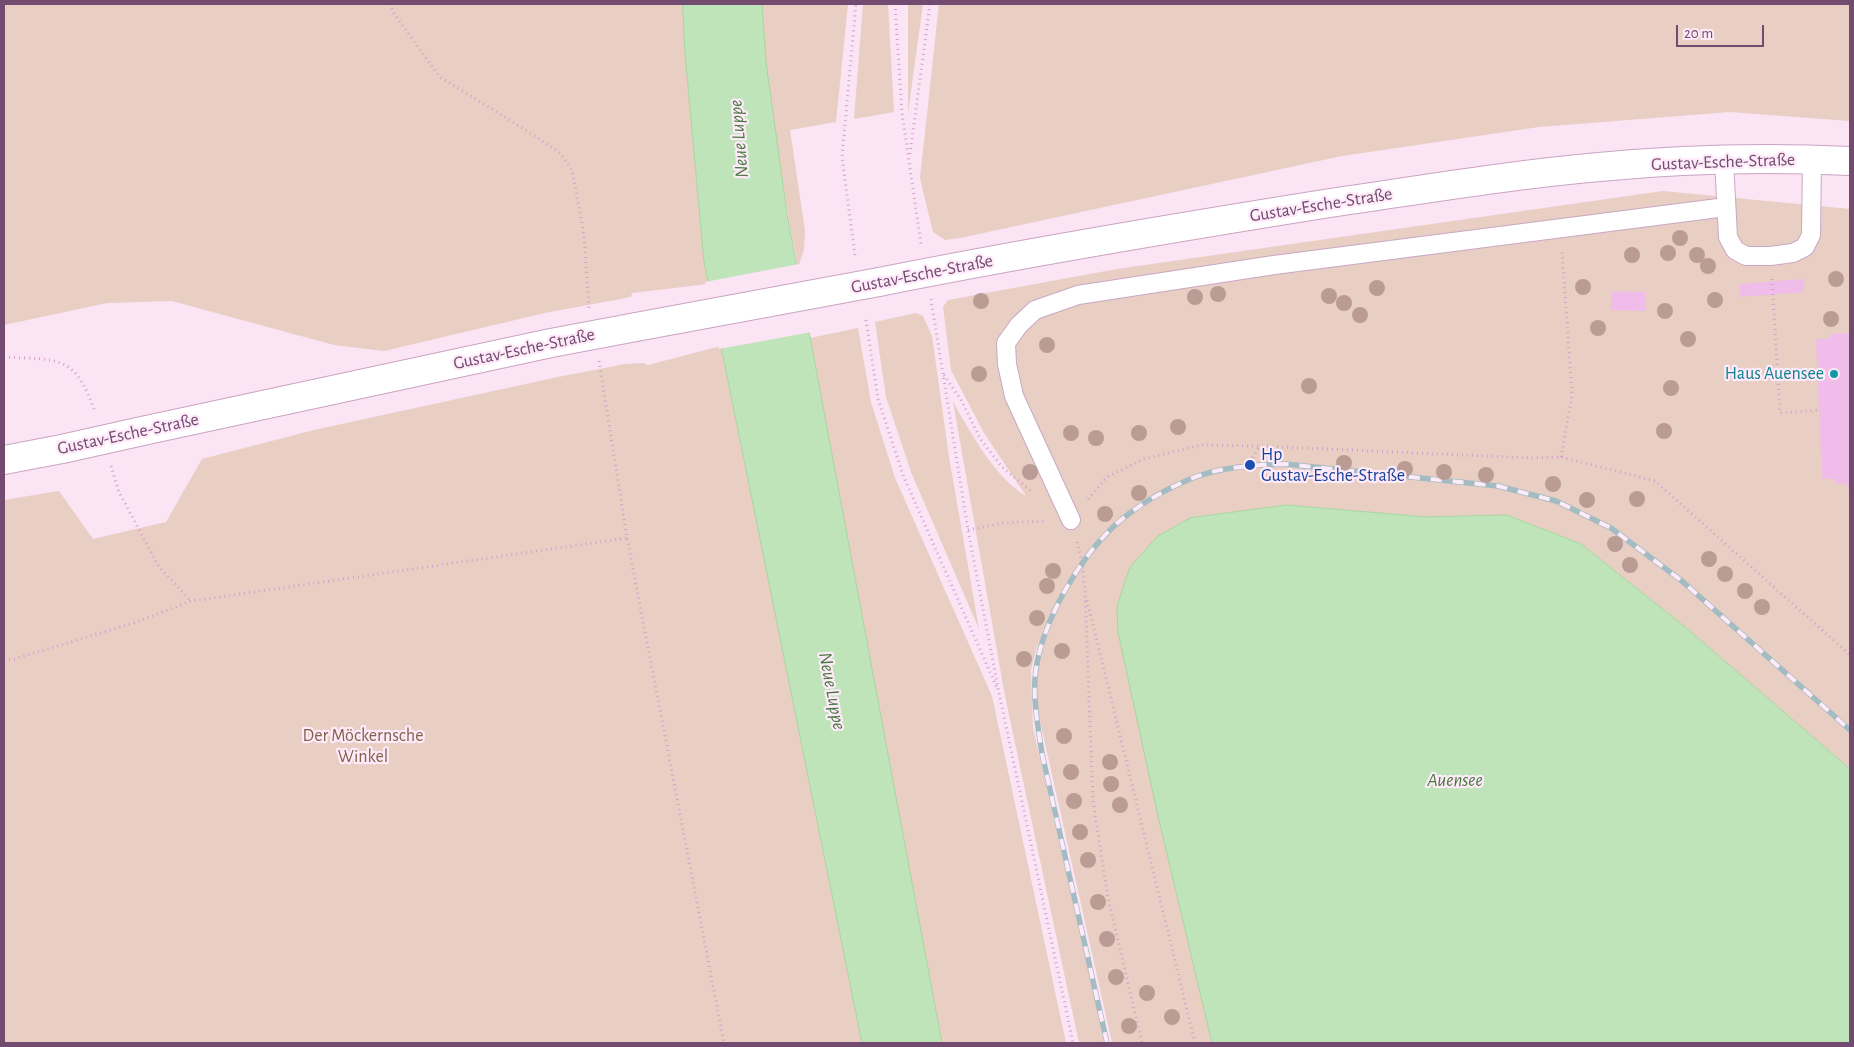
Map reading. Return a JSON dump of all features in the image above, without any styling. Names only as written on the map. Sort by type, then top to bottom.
[{"type":"main road","name":"Gustav-Esche-Straße","points":[[4,460],[551,342],[973,263],[1234,218],[1474,181],[1601,166],[1724,160],[1812,159],[1850,161]]},
{"type":"lane","points":[[1724,160],[1728,237],[1734,250],[1746,256],[1770,256],[1793,253],[1805,246],[1811,235],[1812,159]]},
{"type":"lane","points":[[1071,520],[1014,396],[1007,364],[1006,343],[1019,325],[1035,310],[1078,295],[1284,264],[1726,207]]},
{"type":"path","points":[[389,4],[440,77],[560,153],[572,170],[584,235],[588,304],[599,359],[627,538],[724,1043]]},
{"type":"path","points":[[855,255],[842,156],[856,4]]},
{"type":"path","points":[[896,4],[900,84],[919,229]]},
{"type":"path","points":[[909,160],[930,4]]},
{"type":"path","points":[[1560,228],[1572,395],[1561,457]]},
{"type":"path","points":[[1770,256],[1780,413],[1819,410]]},
{"type":"path","points":[[866,320],[878,399],[903,475],[999,693]]},
{"type":"path","points":[[936,322],[942,372],[968,530],[999,693],[1073,1043]]},
{"type":"path","points":[[4,356],[53,360],[70,366],[87,388],[97,418]]},
{"type":"path","points":[[942,372],[961,400],[981,440],[1002,467],[1035,495]]},
{"type":"path","points":[[968,530],[1003,523],[1071,520],[1107,477],[1144,459],[1201,446],[1260,446],[1531,458],[1561,457],[1654,482],[1850,655]]},
{"type":"path","points":[[1250,462],[1260,446]]},
{"type":"path","points":[[113,472],[119,492],[159,567],[191,601]]},
{"type":"path","points":[[4,660],[14,659],[134,623],[191,601],[627,538]]},
{"type":"path","points":[[1079,551],[1085,592],[1195,1043]]},
{"type":"path","points":[[1085,592],[1095,820],[1108,898],[1142,1043]]},
{"type":"green space","points":[[4,4],[683,4],[685,53],[704,262],[708,284],[632,293],[631,297],[545,313],[384,351],[334,345],[172,301],[107,303],[4,325]]},
{"type":"green space","points":[[762,4],[848,4],[836,122],[790,130],[805,231],[804,249],[798,268],[774,123],[765,53]]},
{"type":"green space","points":[[863,4],[888,4],[894,112],[854,119]]},
{"type":"green space","points":[[908,4],[923,4],[908,113]]},
{"type":"green space","points":[[939,4],[1850,4],[1850,121],[1730,112],[1539,127],[1342,156],[945,240],[933,232],[920,178]]},
{"type":"green space","points":[[1663,191],[1850,209],[1850,769],[1684,626],[1581,544],[1509,516],[1426,517],[1287,505],[1190,518],[1158,816],[1212,1043],[1112,1043],[1034,694],[1038,643],[1031,670],[1033,728],[1105,1043],[1079,1043],[1005,696],[953,402],[976,441],[994,466],[1014,488],[1026,496],[984,433],[951,370],[943,307],[948,300],[1117,269]]},
{"type":"green space","points":[[916,313],[923,316],[932,336],[949,457],[979,629],[911,472],[886,397],[875,322]]},
{"type":"green space","points":[[858,328],[871,402],[895,478],[992,696],[1066,1043],[942,1043],[810,338]]},
{"type":"green space","name":"Der Möckernsche Winkel","points":[[721,346],[862,1043],[4,1043],[4,500],[59,491],[93,539],[166,522],[202,459],[314,430],[558,377],[625,364],[643,363],[648,365]]},
{"type":"water","name":"Neue Luppe","points":[[683,4],[762,4],[766,62],[787,214],[942,1043],[862,1043],[704,262],[685,53]]},
{"type":"water","name":"Auensee","points":[[1287,505],[1426,517],[1507,515],[1581,544],[1684,626],[1850,769],[1850,1043],[1212,1043],[1158,816],[1118,632],[1117,606],[1130,567],[1158,536],[1190,518]]},
{"type":"pier","points":[[799,264],[812,332],[719,349],[705,282]]},
{"type":"building","points":[[1803,279],[1804,292],[1740,297],[1739,284]]},
{"type":"building","points":[[1611,291],[1646,292],[1645,311],[1611,310]]},
{"type":"building","name":"Haus Auensee","points":[[1850,333],[1849,491],[1848,483],[1836,484],[1835,479],[1822,479],[1816,339],[1830,339],[1830,334]]},
{"type":"railway","points":[[1107,1043],[1042,754],[1036,709],[1035,674],[1041,645],[1056,608],[1088,555],[1101,539],[1131,512],[1159,494],[1188,480],[1223,469],[1285,464],[1498,486],[1556,501],[1611,528],[1682,581],[1850,730]]},
{"type":"place","name":"Haus Auensee","points":[[1834,374]]},
{"type":"place","name":"Hp Gustav-Esche-Straße","points":[[1250,465]]}]
